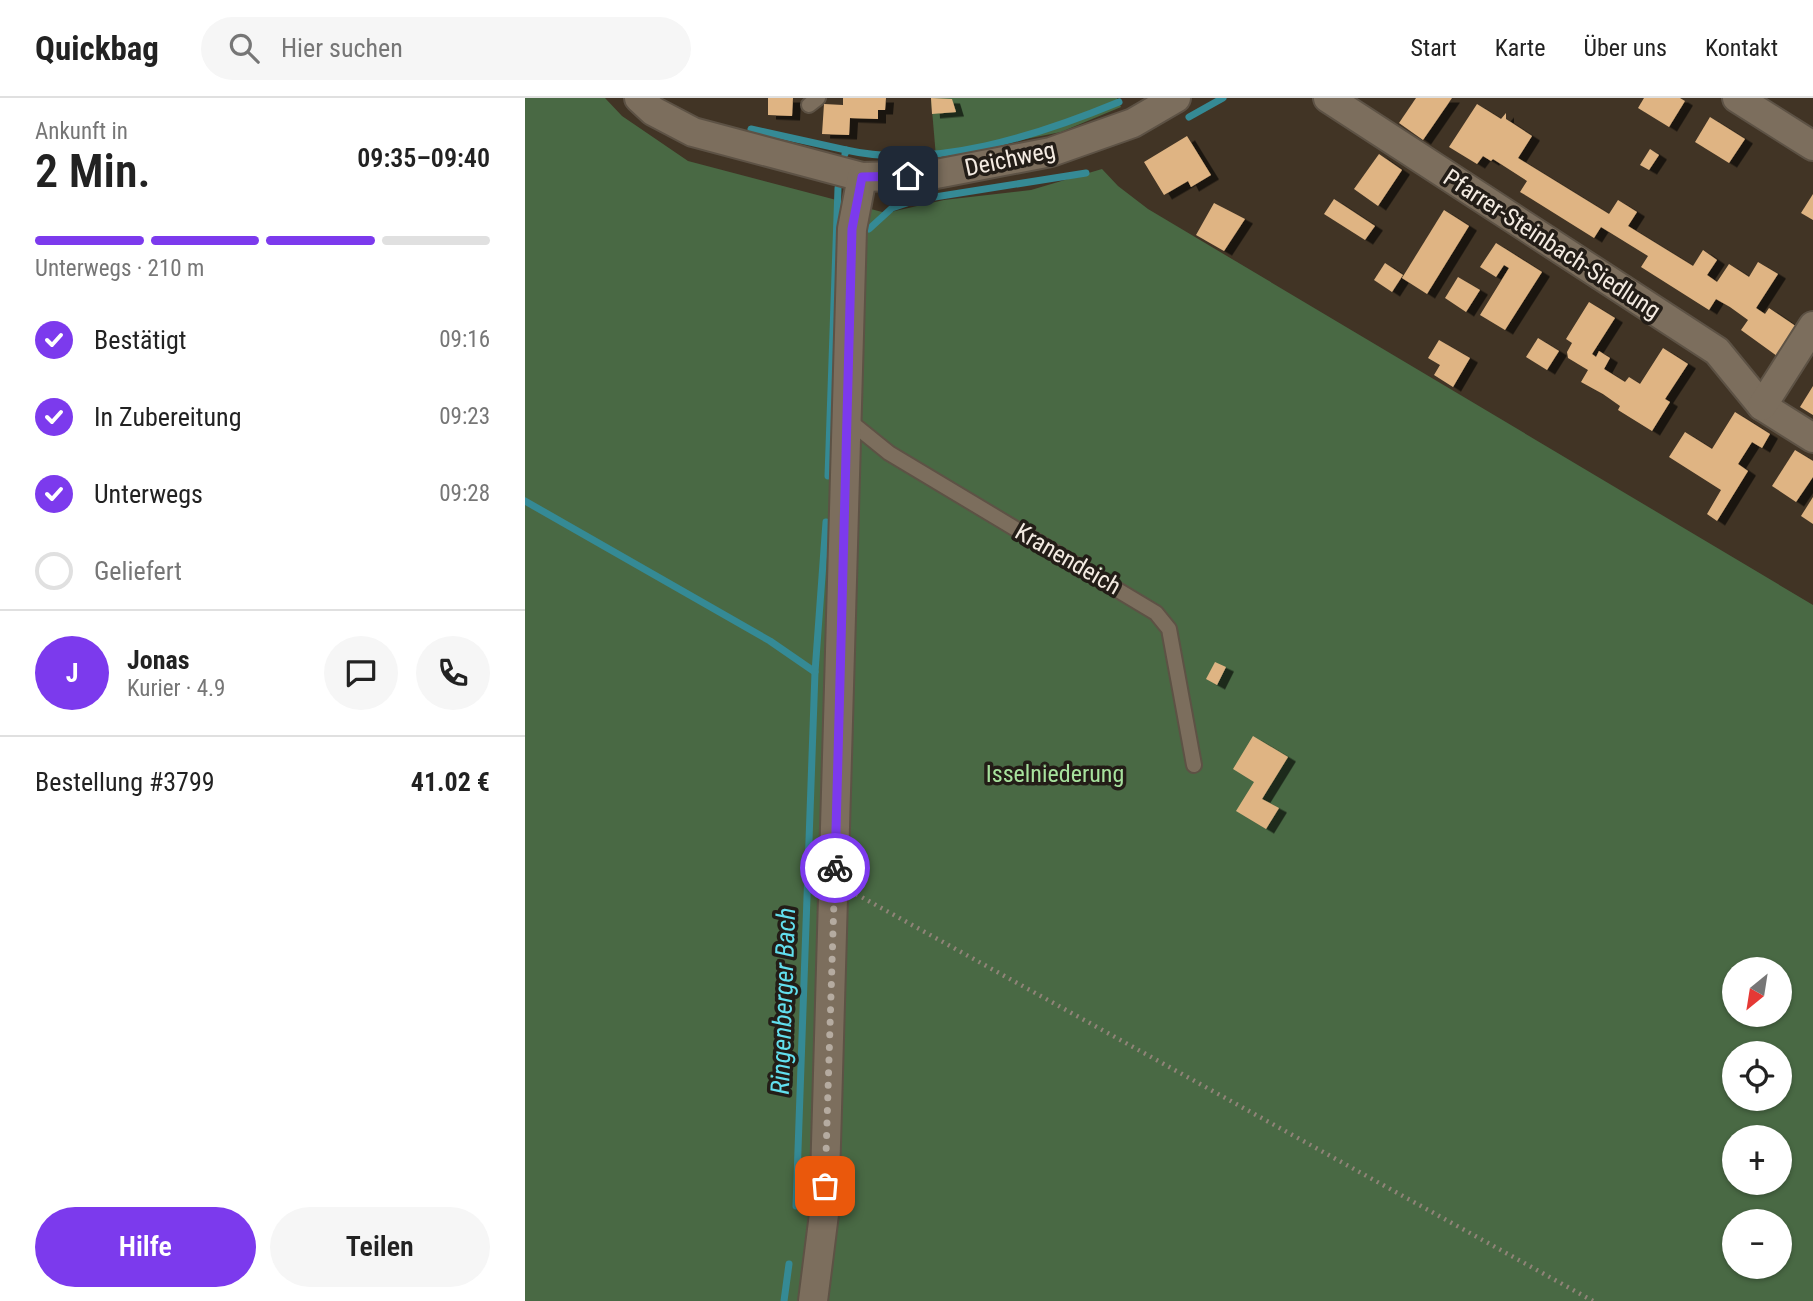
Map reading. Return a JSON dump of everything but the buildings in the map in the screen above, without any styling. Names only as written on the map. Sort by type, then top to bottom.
[{"type":"street","name":"Deichweg","points":[[639,98],[653,111],[693,132],[862,177],[931,175],[1051,152],[1133,123],[1177,98]]},
{"type":"street","name":"Pfarrer-Steinbach-Siedlung","points":[[1328,98],[1717,351],[1762,406],[1813,438]]},
{"type":"street","points":[[1737,98],[1813,146]]},
{"type":"street","points":[[813,1301],[824,1214],[852,229],[862,177]]},
{"type":"street","points":[[1762,406],[1813,326]]},
{"type":"lane","name":"Kranendeich","points":[[846,418],[889,453],[1156,612],[1169,629],[1194,765]]},
{"type":"path","points":[[834,882],[1593,1301]]},
{"type":"green space","name":"Isselniederung","points":[[525,98],[605,98],[622,116],[688,161],[886,213],[944,200],[1031,190],[1102,169],[1118,186],[1148,209],[1813,605],[1813,1301],[525,1301]]},
{"type":"green space","points":[[931,98],[1117,98],[1121,107],[1061,132],[936,157]]},
{"type":"waterway","points":[[1189,117],[1223,98]]},
{"type":"waterway","points":[[845,154],[846,150],[915,156],[986,146],[1055,126],[1119,102]]},
{"type":"waterway","points":[[751,129],[846,150]]},
{"type":"waterway","points":[[869,229],[892,208],[916,200],[1086,173]]},
{"type":"waterway","points":[[828,476],[838,188]]},
{"type":"waterway","name":"Ringenberger Bach","points":[[525,501],[770,641],[815,672]]},
{"type":"waterway","name":"Ringenberger Bach","points":[[796,1206],[815,672],[826,522]]},
{"type":"waterway","points":[[784,1301],[789,1264]]},
{"type":"way so far","points":[[825,1186],[835,868]]},
{"type":"route","points":[[835,868],[852,229],[862,177],[908,176]]}]
